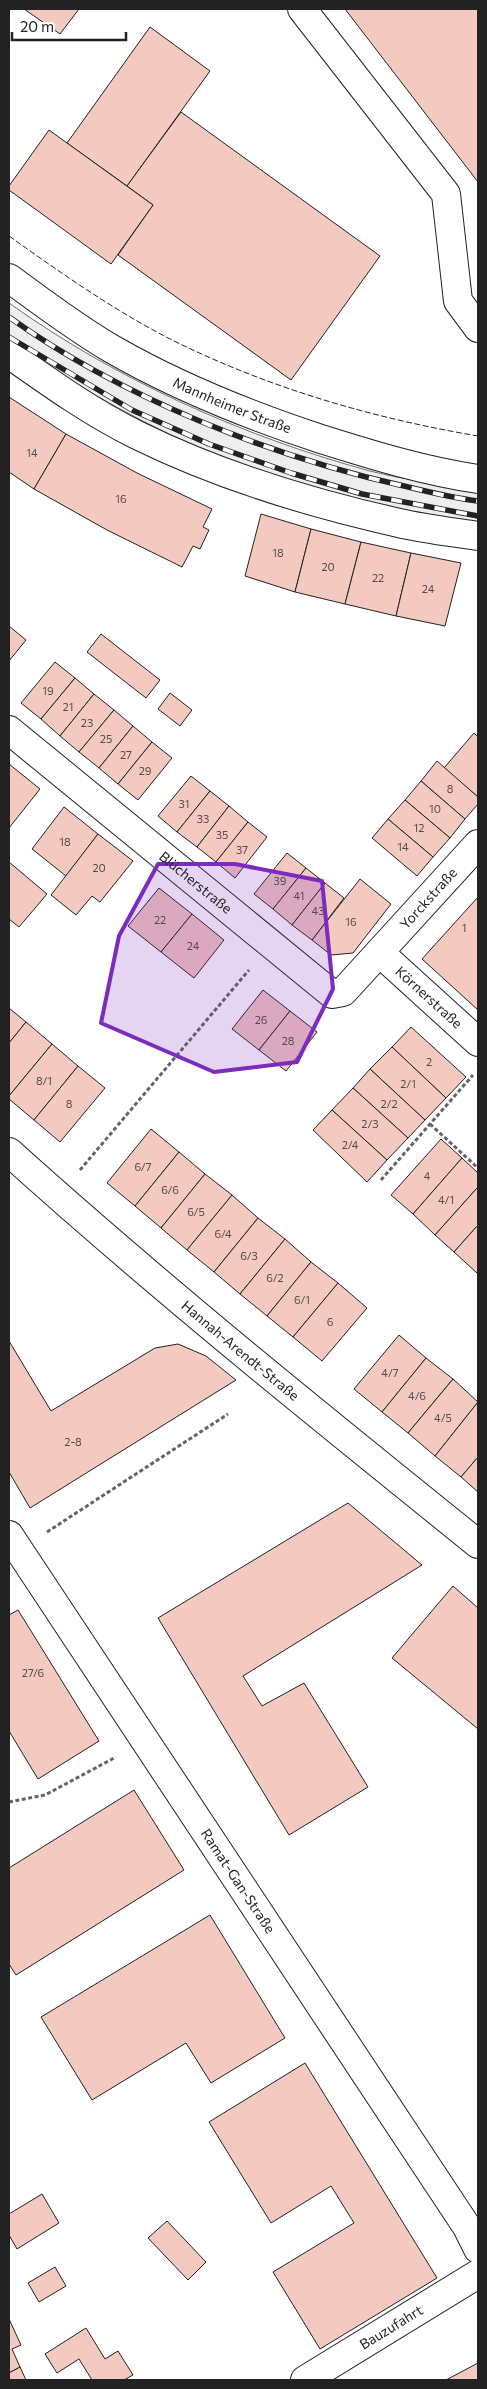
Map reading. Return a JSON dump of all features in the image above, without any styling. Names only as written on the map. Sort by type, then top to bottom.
[{"type":"street","points":[[302,9],[446,194],[458,301],[478,328]]},
{"type":"street","name":"Mannheimer Straße","points":[[9,278],[64,318],[112,348],[163,377],[230,407],[379,458],[478,479]]},
{"type":"street","points":[[9,354],[82,403],[136,434],[202,465],[264,487],[400,524],[478,536]]},
{"type":"street","name":"Blücherstraße","points":[[9,730],[332,994],[343,992],[380,953]]},
{"type":"street","name":"Yorckstraße","points":[[380,953],[478,844]]},
{"type":"street","name":"Körnerstraße","points":[[380,953],[478,1042]]},
{"type":"street","name":"Hannah-Arendt-Straße","points":[[9,1152],[58,1196],[311,1409],[478,1544]]},
{"type":"street","name":"Ramat-Gan-Straße","points":[[14,1543],[473,2238]]},
{"type":"street","name":"Bauzufahrt","points":[[305,2380],[478,2274]]},
{"type":"path","points":[[58,1196],[270,945]]},
{"type":"path","points":[[381,1180],[478,1070]]},
{"type":"path","points":[[430,1124],[478,1168]]},
{"type":"path","points":[[14,1543],[228,1414]]},
{"type":"path","points":[[9,1802],[45,1795],[146,1742]]},
{"type":"highlighted area","points":[[158,864],[235,864],[322,881],[333,989],[297,1062],[214,1072],[101,1023],[119,936]]},
{"type":"shaded area","points":[[9,303],[93,357],[182,403],[228,423],[322,457],[370,471],[478,490],[478,523],[379,506],[306,489],[246,468],[176,437],[74,383],[9,343]]},
{"type":"building","points":[[24,9],[79,9],[60,34]]},
{"type":"building","points":[[345,9],[478,9],[478,182]]},
{"type":"building","points":[[150,27],[210,71],[127,186],[67,143]]},
{"type":"building","points":[[181,112],[380,256],[291,380],[118,255],[153,205],[127,186]]},
{"type":"building","points":[[49,130],[153,205],[111,264],[9,190],[9,186]]},
{"type":"building","points":[[9,397],[66,434],[34,489],[9,472]]},
{"type":"building","points":[[66,434],[137,473],[212,509],[203,527],[209,530],[200,549],[193,546],[182,567],[107,530],[34,489]]},
{"type":"building","points":[[261,514],[311,529],[295,592],[245,576]]},
{"type":"building","points":[[311,529],[361,542],[345,604],[295,592]]},
{"type":"building","points":[[361,542],[411,553],[396,616],[345,604]]},
{"type":"building","points":[[411,553],[461,563],[445,626],[396,616]]},
{"type":"building","points":[[9,626],[26,640],[9,661]]},
{"type":"building","points":[[101,634],[160,680],[146,698],[87,652]]},
{"type":"building","points":[[55,662],[75,678],[41,719],[21,703]]},
{"type":"building","points":[[75,678],[94,694],[60,736],[41,719]]},
{"type":"building","points":[[170,693],[192,710],[180,726],[158,709]]},
{"type":"building","points":[[94,694],[114,710],[79,752],[60,736]]},
{"type":"building","points":[[114,710],[133,726],[99,768],[79,752]]},
{"type":"building","points":[[133,726],[152,742],[118,784],[99,768]]},
{"type":"building","points":[[474,733],[478,737],[478,797],[444,768]]},
{"type":"building","points":[[152,742],[172,758],[138,800],[118,784]]},
{"type":"building","points":[[437,761],[478,797],[478,804],[465,819],[421,781]]},
{"type":"building","points":[[9,764],[40,789],[9,828]]},
{"type":"building","points":[[191,776],[210,791],[177,832],[158,816]]},
{"type":"building","points":[[421,781],[465,819],[450,838],[405,800]]},
{"type":"building","points":[[210,791],[229,806],[197,847],[177,832]]},
{"type":"building","points":[[405,800],[450,838],[433,857],[388,819]]},
{"type":"building","points":[[229,806],[248,822],[216,862],[197,847]]},
{"type":"building","points":[[64,807],[98,834],[66,876],[32,849]]},
{"type":"building","points":[[388,819],[433,857],[417,876],[372,838]]},
{"type":"building","points":[[248,822],[267,837],[235,878],[216,862]]},
{"type":"building","points":[[98,834],[133,861],[100,902],[92,896],[76,915],[51,895]]},
{"type":"building","points":[[287,853],[306,868],[273,909],[254,894]]},
{"type":"building","points":[[9,862],[47,894],[19,927],[9,919]]},
{"type":"building","points":[[306,868],[325,883],[292,925],[273,909]]},
{"type":"building","points":[[360,879],[391,904],[353,953],[331,955],[312,940]]},
{"type":"building","points":[[325,883],[344,898],[312,940],[292,925]]},
{"type":"building","points":[[159,888],[192,914],[161,952],[128,926]]},
{"type":"building","points":[[478,897],[478,1010],[422,959]]},
{"type":"building","points":[[192,914],[224,940],[194,978],[161,952]]},
{"type":"building","points":[[263,990],[290,1011],[259,1050],[232,1029]]},
{"type":"building","points":[[9,1008],[26,1022],[9,1043]]},
{"type":"building","points":[[290,1011],[317,1032],[286,1071],[259,1050]]},
{"type":"building","points":[[26,1022],[52,1044],[9,1096],[9,1043]]},
{"type":"building","points":[[411,1027],[466,1077],[446,1098],[392,1047]]},
{"type":"building","points":[[52,1044],[78,1066],[34,1120],[9,1099],[9,1096]]},
{"type":"building","points":[[392,1047],[446,1098],[425,1120],[370,1069]]},
{"type":"building","points":[[78,1066],[105,1088],[60,1142],[34,1120]]},
{"type":"building","points":[[370,1069],[425,1120],[408,1138],[353,1088]]},
{"type":"building","points":[[353,1088],[408,1138],[387,1160],[332,1110]]},
{"type":"building","points":[[332,1110],[387,1160],[367,1182],[313,1130]]},
{"type":"building","points":[[151,1129],[179,1152],[135,1206],[107,1183]]},
{"type":"building","points":[[441,1139],[462,1158],[413,1214],[391,1195]]},
{"type":"building","points":[[179,1152],[205,1174],[161,1228],[135,1206]]},
{"type":"building","points":[[462,1158],[478,1173],[478,1187],[435,1235],[413,1214]]},
{"type":"building","points":[[205,1174],[232,1195],[187,1250],[161,1228]]},
{"type":"building","points":[[478,1187],[478,1225],[454,1252],[435,1235]]},
{"type":"building","points":[[232,1195],[258,1218],[214,1272],[187,1250]]},
{"type":"building","points":[[258,1218],[285,1239],[240,1294],[214,1272]]},
{"type":"building","points":[[478,1225],[478,1271],[477,1273],[454,1252]]},
{"type":"building","points":[[285,1239],[311,1262],[267,1316],[240,1294]]},
{"type":"building","points":[[311,1262],[338,1283],[293,1337],[267,1316]]},
{"type":"building","points":[[338,1283],[367,1308],[322,1361],[293,1337]]},
{"type":"building","points":[[399,1335],[426,1358],[382,1412],[354,1389]]},
{"type":"building","points":[[9,1341],[51,1411],[155,1348],[178,1344],[206,1356],[236,1380],[30,1508],[9,1472]]},
{"type":"building","points":[[426,1358],[453,1379],[408,1433],[382,1412]]},
{"type":"building","points":[[453,1379],[478,1402],[435,1456],[408,1433]]},
{"type":"building","points":[[478,1402],[478,1457],[461,1477],[435,1456]]},
{"type":"building","points":[[478,1457],[478,1492],[461,1477]]},
{"type":"building","points":[[348,1503],[422,1565],[243,1676],[262,1706],[304,1683],[368,1787],[289,1835],[158,1618]]},
{"type":"building","points":[[453,1586],[478,1608],[478,1729],[392,1658]]},
{"type":"building","points":[[18,1610],[99,1741],[38,1779],[9,1731],[9,1615]]},
{"type":"building","points":[[134,1790],[184,1870],[16,1975],[9,1964],[9,1868]]},
{"type":"building","points":[[210,1915],[285,2038],[211,2083],[186,2043],[92,2100],[41,2017]]},
{"type":"building","points":[[305,2063],[437,2278],[320,2349],[273,2272],[354,2223],[331,2186],[271,2223],[209,2122]]},
{"type":"building","points":[[42,2194],[59,2223],[17,2249],[9,2235],[9,2214]]},
{"type":"building","points":[[167,2221],[206,2262],[188,2280],[148,2238]]},
{"type":"building","points":[[55,2267],[66,2286],[39,2302],[28,2283]]},
{"type":"building","points":[[9,2319],[21,2345],[12,2349],[20,2367],[9,2373]]},
{"type":"building","points":[[86,2328],[105,2359],[118,2351],[133,2375],[124,2380],[92,2380],[79,2359],[57,2373],[45,2354]]},
{"type":"building","points":[[478,2363],[478,2380],[446,2380]]},
{"type":"building","points":[[20,2367],[26,2380],[9,2380],[9,2373]]},
{"type":"railway","points":[[9,317],[99,373],[148,398],[198,420],[301,458],[441,495],[478,501]]},
{"type":"railway","points":[[9,337],[132,410],[209,444],[291,473],[362,494],[478,516]]},
{"type":"fence","points":[[9,236],[68,278],[130,317],[172,340],[246,373],[283,387],[360,410],[438,429],[478,436]]}]
